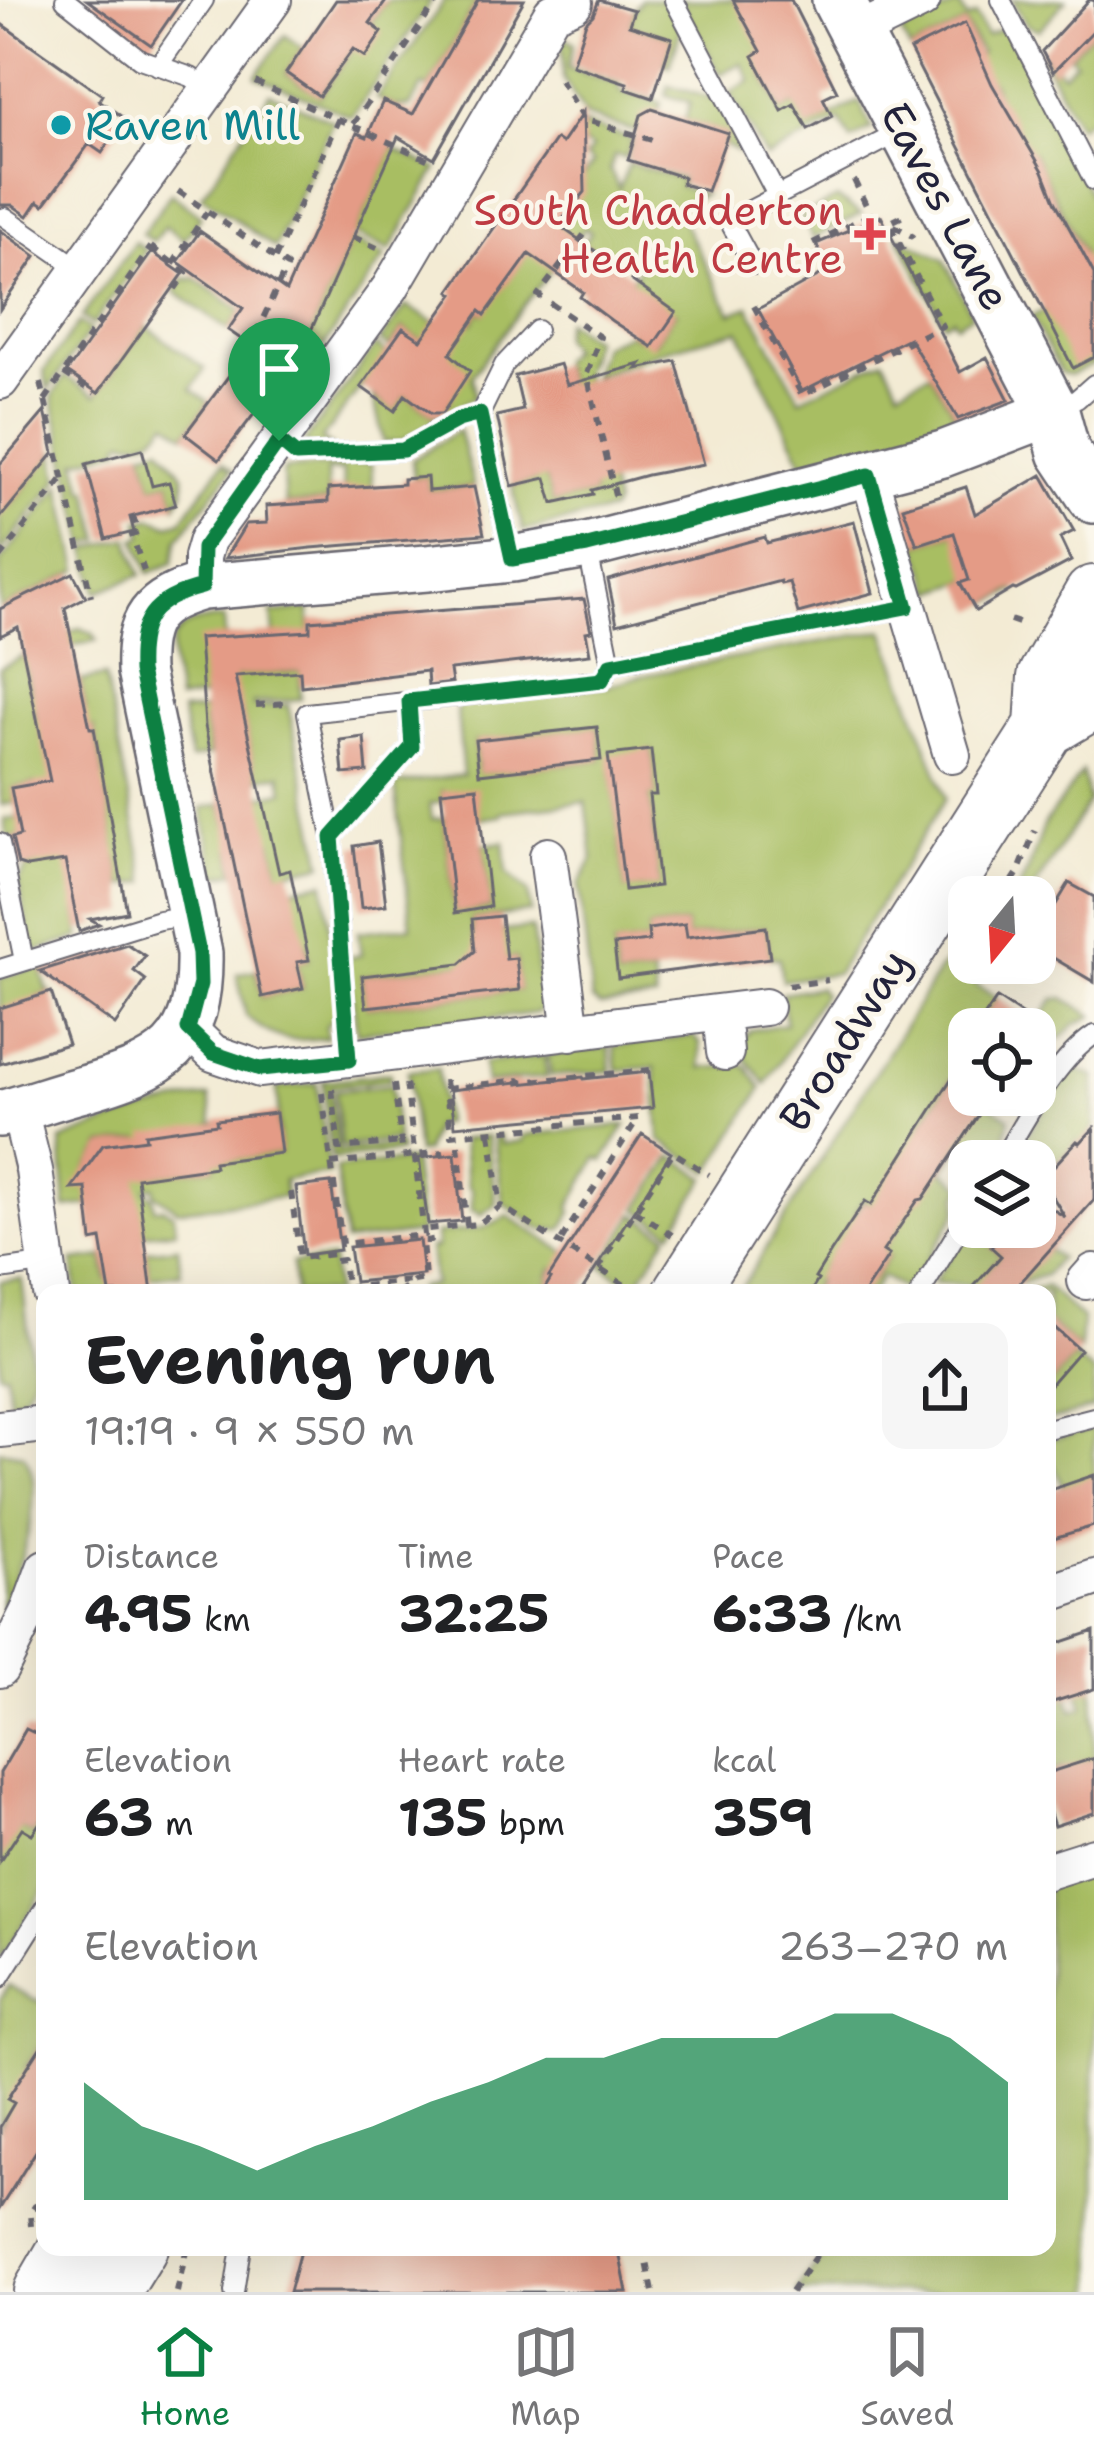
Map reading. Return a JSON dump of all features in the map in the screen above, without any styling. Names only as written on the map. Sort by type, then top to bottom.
[{"type":"highway","name":"Broadway","points":[[681,1266],[1079,706],[1048,677],[1094,596]]},
{"type":"main road","name":"Eaves Lane","points":[[846,16],[904,129],[1080,408],[1094,449]]},
{"type":"main road","name":"Eaves Lane","points":[[1080,408],[1064,452],[1094,497]]},
{"type":"street","points":[[17,377],[80,269],[272,0]]},
{"type":"street","points":[[846,16],[922,0]]},
{"type":"street","points":[[202,587],[203,548],[390,288],[558,5]]},
{"type":"street","points":[[49,1278],[34,1170],[9,1112],[147,1067],[171,1050],[188,1029],[200,984],[199,953],[140,671],[141,630],[161,602],[202,587],[512,559],[587,546],[869,475],[1080,408]]},
{"type":"street","points":[[869,475],[952,755]]},
{"type":"street","points":[[548,856],[571,1032]]},
{"type":"street","points":[[188,1029],[213,1053],[260,1069],[334,1075],[571,1032],[722,1013],[769,998]]},
{"type":"street","points":[[722,1013],[725,1052]]},
{"type":"street","points":[[0,1429],[36,1425]]},
{"type":"street","points":[[1056,1591],[1094,1578]]},
{"type":"street","points":[[0,1669],[36,1593]]},
{"type":"street","points":[[1056,1868],[1094,1856]]},
{"type":"lane","points":[[65,0],[140,59],[191,77],[208,89]]},
{"type":"lane","points":[[158,66],[204,0]]},
{"type":"lane","points":[[674,0],[778,196]]},
{"type":"lane","points":[[1001,0],[1094,181]]},
{"type":"lane","points":[[753,265],[729,221],[904,129]]},
{"type":"lane","points":[[5,217],[80,269]]},
{"type":"lane","points":[[512,559],[480,414],[504,365],[537,330]]},
{"type":"lane","points":[[279,441],[296,455],[403,450],[458,420],[480,414]]},
{"type":"lane","points":[[334,1075],[332,837],[307,713],[602,680],[611,664],[587,546]]},
{"type":"lane","points":[[611,664],[907,607]]},
{"type":"lane","points":[[332,837],[412,747],[409,701]]},
{"type":"lane","points":[[0,843],[24,961]]},
{"type":"lane","points":[[0,968],[159,920],[191,915]]},
{"type":"lane","points":[[1014,1140],[1060,1070],[1094,1035]]},
{"type":"lane","points":[[926,1284],[948,1247]]},
{"type":"lane","points":[[0,1270],[49,1278]]},
{"type":"lane","points":[[1056,1427],[1094,1417]]},
{"type":"lane","points":[[0,1978],[36,1921]]},
{"type":"lane","points":[[234,2292],[240,2256]]},
{"type":"path","points":[[353,124],[438,0]]},
{"type":"path","points":[[560,80],[583,119],[652,140]]},
{"type":"path","points":[[252,81],[433,162]]},
{"type":"path","points":[[274,258],[339,118]]},
{"type":"path","points":[[170,184],[287,266],[250,347],[301,386]]},
{"type":"path","points":[[856,186],[877,228],[889,223]]},
{"type":"path","points":[[173,264],[208,211]]},
{"type":"path","points":[[812,243],[871,214]]},
{"type":"path","points":[[889,223],[928,244]]},
{"type":"path","points":[[754,306],[802,395],[942,326],[889,223]]},
{"type":"path","points":[[584,235],[538,295],[600,337],[586,374],[620,514]]},
{"type":"path","points":[[353,236],[392,254]]},
{"type":"path","points":[[45,400],[151,247],[186,273],[172,293]]},
{"type":"path","points":[[64,373],[95,393]]},
{"type":"path","points":[[17,377],[40,378],[91,596]]},
{"type":"path","points":[[0,558],[64,478]]},
{"type":"path","points":[[134,516],[138,533],[132,535],[147,580]]},
{"type":"path","points":[[1015,876],[1037,825]]},
{"type":"path","points":[[769,998],[842,978]]},
{"type":"path","points":[[334,1075],[331,1164],[342,1244],[424,1235],[404,1067]]},
{"type":"path","points":[[392,1068],[403,1156]]},
{"type":"path","points":[[446,1089],[650,1070]]},
{"type":"path","points":[[334,1075],[339,1148],[402,1142]]},
{"type":"path","points":[[444,1076],[451,1135],[638,1118],[559,1244]]},
{"type":"path","points":[[490,1131],[501,1206],[622,1284]]},
{"type":"path","points":[[458,1145],[467,1226]]},
{"type":"path","points":[[331,1164],[444,1152]]},
{"type":"path","points":[[598,1269],[673,1152],[715,1179]]},
{"type":"path","points":[[291,1192],[299,1258],[334,1254],[335,1261],[344,1260],[346,1284]]},
{"type":"path","points":[[391,1284],[425,1279],[422,1241],[430,1240],[428,1229],[479,1225],[501,1206]]},
{"type":"path","points":[[635,1211],[681,1266]]},
{"type":"path","points":[[410,1284],[414,1281]]},
{"type":"path","points":[[177,2292],[186,2256]]},
{"type":"path","points":[[646,2256],[653,2292]]},
{"type":"path","points":[[791,2292],[816,2256]]},
{"type":"green space","points":[[387,0],[432,0],[352,117],[256,76],[285,35],[303,48],[286,73],[320,96]]},
{"type":"green space","points":[[445,0],[478,0],[428,88],[422,86],[410,107],[376,98]]},
{"type":"green space","points":[[641,0],[663,0],[681,29],[670,66],[664,64],[671,38],[629,25]]},
{"type":"green space","points":[[680,0],[742,0],[778,67],[763,75],[781,111],[795,104],[809,128],[859,101],[872,128],[851,140],[840,120],[766,158],[730,92],[751,81],[742,63],[720,74]]},
{"type":"green space","points":[[1012,0],[1066,0],[1039,30],[1027,25]]},
{"type":"green space","points":[[959,4],[967,19],[976,15],[986,36],[1008,26],[1094,203],[1094,273],[1072,259],[1083,253],[1033,153],[1021,158],[993,84],[970,59],[981,53],[965,23],[910,50],[901,32]]},
{"type":"green space","points":[[1094,30],[1094,116],[1078,126],[1040,54],[1063,74],[1075,61],[1070,56]]},
{"type":"green space","points":[[563,36],[574,43],[568,68],[661,103],[652,130],[646,135],[586,116],[563,78]]},
{"type":"green space","points":[[668,85],[719,101],[745,149],[738,152],[724,145],[727,134],[685,120],[690,102],[666,95]]},
{"type":"green space","points":[[270,93],[333,121],[275,248],[202,196]]},
{"type":"green space","points":[[584,124],[632,139],[626,158],[615,155],[610,170],[619,189],[629,163],[681,179],[680,187],[703,194],[676,208],[731,313],[749,306],[800,399],[884,359],[899,389],[930,373],[960,423],[859,454],[804,465],[739,330],[592,376],[602,345],[630,333],[655,343],[676,312],[609,311],[640,267],[622,255],[614,264],[583,243],[591,232],[585,228],[472,376],[475,397],[401,441],[384,443],[373,396],[395,410],[405,395],[437,418],[451,400],[450,360],[403,328],[389,347],[380,341],[406,306],[438,324],[472,323],[480,311],[484,314],[593,163],[586,157],[592,148],[578,139]]},
{"type":"green space","points":[[392,148],[437,169],[390,250],[354,234]]},
{"type":"green space","points":[[171,193],[201,216],[184,240],[165,226],[153,242],[142,234]]},
{"type":"green space","points":[[837,198],[861,214],[813,238],[801,217]]},
{"type":"green space","points":[[899,237],[944,259],[972,315],[956,324],[953,318],[944,323]]},
{"type":"green space","points":[[351,240],[385,256],[301,380],[279,365],[284,359],[297,363]]},
{"type":"green space","points":[[135,242],[146,250],[93,325],[82,317]]},
{"type":"green space","points":[[186,277],[193,277],[241,311],[228,330],[175,292]]},
{"type":"green space","points":[[1044,311],[1094,357],[1094,364],[1070,375],[1061,373],[1031,316]]},
{"type":"green space","points":[[565,321],[593,339],[583,372],[585,384],[568,388],[560,361],[570,349],[562,337]]},
{"type":"green space","points":[[79,322],[90,330],[48,390],[44,371]]},
{"type":"green space","points":[[146,326],[205,369],[191,389],[209,402],[185,434],[167,422],[149,438],[125,440],[121,448],[77,461],[101,540],[86,544],[52,397],[65,376],[96,396]]},
{"type":"green space","points":[[376,345],[393,359],[363,384],[322,439],[332,447],[309,446],[305,441]]},
{"type":"green space","points":[[459,430],[474,487],[428,491],[427,477],[414,478],[412,460]]},
{"type":"green space","points":[[161,446],[184,475],[184,491],[176,505],[169,482],[152,486],[143,451]]},
{"type":"green space","points":[[54,452],[59,479],[0,553],[0,512]]},
{"type":"green space","points":[[602,453],[615,504],[611,511],[523,531],[512,486],[536,480],[543,467],[553,503],[593,494],[589,474]]},
{"type":"green space","points":[[223,463],[232,470],[178,539],[173,563],[149,573],[136,539],[143,536],[139,521],[152,518],[170,525],[182,520]]},
{"type":"green space","points":[[371,463],[373,498],[345,499],[342,471],[327,471],[328,502],[285,504],[285,469]]},
{"type":"green space","points":[[61,486],[79,570],[0,609],[0,562]]},
{"type":"green space","points":[[954,533],[995,550],[1016,590],[989,603],[974,578],[933,592],[917,545]]},
{"type":"green space","points":[[129,538],[141,575],[97,592],[87,549]]},
{"type":"green space","points":[[309,609],[313,674],[300,676],[301,699],[253,703],[254,707],[288,705],[323,864],[279,876],[272,842],[231,850],[235,872],[216,876],[202,808],[221,804],[228,830],[261,796],[284,791],[281,774],[257,779],[242,712],[204,720],[210,755],[191,759],[181,712],[229,709],[228,676],[305,671],[274,634],[272,613]]},
{"type":"green space","points":[[224,618],[225,637],[204,697],[178,701],[171,653],[178,632]]},
{"type":"green space","points":[[79,628],[93,633],[97,640],[46,652],[27,669],[31,691],[48,706],[34,709],[36,718],[86,709],[80,681],[105,676],[146,882],[122,886],[117,860],[76,912],[80,937],[33,952],[18,882],[27,867],[36,865],[30,834],[7,839],[4,820],[48,812],[34,784],[12,788],[14,803],[1,805],[0,668]],"holes":[[[94,728],[103,776],[67,783],[42,737]],[[106,796],[114,846],[55,806]]]},
{"type":"green space","points":[[884,630],[946,798],[837,973],[782,981],[779,958],[770,958],[765,927],[687,937],[685,924],[648,929],[649,941],[614,946],[618,978],[653,974],[656,999],[600,1006],[592,1000],[579,885],[593,859],[586,802],[480,819],[442,791],[442,802],[430,804],[432,819],[444,818],[455,912],[490,908],[483,845],[504,842],[507,873],[528,892],[531,912],[472,919],[473,934],[532,928],[542,1005],[537,1013],[357,1033],[347,958],[361,955],[358,932],[411,926],[395,784],[463,775],[456,701],[607,686]],"holes":[[[597,728],[601,760],[479,773],[475,741]],[[651,750],[656,794],[649,795],[659,885],[625,889],[611,771]],[[516,958],[519,990],[367,1007],[362,976]]]},
{"type":"green space","points":[[1082,772],[1089,801],[1042,876],[1025,876],[1045,823]]},
{"type":"green space","points":[[324,882],[340,1011],[326,1026],[327,1038],[284,1038],[246,1016],[237,974],[256,970],[262,997],[303,988],[297,962],[309,960],[307,948],[280,890]]},
{"type":"green space","points":[[948,961],[948,984],[974,984],[997,998],[990,1008],[948,1008],[948,1083],[920,1127],[948,1146],[943,1171],[948,1175],[948,1227],[915,1284],[895,1284],[882,1276],[877,1284],[852,1284],[824,1265],[814,1284],[744,1284]],"holes":[[[863,1200],[900,1225],[883,1251],[889,1256],[873,1280],[832,1253],[861,1216],[855,1212]]]},
{"type":"green space","points":[[40,966],[51,992],[0,1021],[0,978]]},
{"type":"green space","points":[[819,987],[823,994],[766,1084],[745,1058],[744,1038],[751,1030],[786,1024],[782,993]]},
{"type":"green space","points":[[1064,998],[1093,1016],[1060,1039],[1056,1036],[1056,1008],[1048,1008],[1054,999]]},
{"type":"green space","points":[[693,1036],[700,1043],[702,1068],[745,1065],[762,1088],[710,1172],[660,1140],[655,1067],[617,1070],[614,1046]]},
{"type":"green space","points":[[609,1047],[611,1071],[551,1076],[548,1055]]},
{"type":"green space","points":[[544,1056],[547,1077],[486,1083],[483,1063]]},
{"type":"green space","points":[[1072,1067],[1094,1077],[1094,1128],[1084,1140],[1094,1154],[1077,1141],[1059,1161],[1056,1140],[1024,1140],[1040,1116],[1056,1116],[1056,1091]]},
{"type":"green space","points":[[438,1069],[444,1123],[434,1125],[425,1152],[417,1153],[408,1071]]},
{"type":"green space","points":[[390,1073],[390,1080],[330,1087],[338,1151],[399,1145],[400,1152],[332,1159],[323,1081]]},
{"type":"green space","points":[[317,1083],[329,1174],[284,1180],[285,1197],[178,1210],[155,1194],[154,1187],[146,1188],[155,1208],[174,1215],[176,1230],[144,1234],[114,1214],[144,1165],[140,1140],[103,1145],[86,1170],[89,1205],[66,1208],[61,1141],[152,1108],[209,1097],[221,1160],[280,1153],[277,1088]],"holes":[[[209,1126],[214,1167],[151,1175]]]},
{"type":"green space","points":[[391,1085],[397,1140],[341,1146],[335,1091]]},
{"type":"green space","points":[[975,1116],[1010,1118],[1005,1137],[956,1140]]},
{"type":"green space","points":[[626,1125],[604,1160],[597,1158],[562,1229],[543,1230],[503,1203],[494,1137],[500,1136],[502,1144],[523,1141],[523,1135]]},
{"type":"green space","points":[[487,1136],[496,1204],[480,1216],[472,1211],[462,1139]]},
{"type":"green space","points":[[673,1156],[706,1178],[672,1232],[638,1209]]},
{"type":"green space","points":[[412,1160],[421,1233],[345,1242],[336,1168]]},
{"type":"green space","points":[[635,1214],[668,1235],[637,1284],[602,1266]]},
{"type":"green space","points":[[508,1216],[590,1267],[563,1273],[553,1268],[547,1284],[434,1284],[430,1248],[437,1247],[436,1234],[482,1228]]},
{"type":"green space","points":[[178,1247],[181,1273],[76,1284],[73,1261],[103,1257],[107,1279],[149,1273],[146,1251]]},
{"type":"green space","points":[[956,1248],[993,1248],[1001,1256],[990,1269],[1049,1250],[1059,1258],[1045,1275],[1018,1284],[933,1283]]},
{"type":"green space","points":[[332,1259],[334,1284],[294,1284],[292,1263]]},
{"type":"green space","points":[[22,1279],[33,1372],[26,1391],[10,1403],[6,1373],[0,1373],[0,1284]]},
{"type":"green space","points":[[1056,1295],[1082,1319],[1080,1350],[1056,1329]]},
{"type":"green space","points":[[1074,1357],[1094,1373],[1094,1408],[1056,1419],[1056,1378]]},
{"type":"green space","points":[[1094,1429],[1094,1475],[1070,1504],[1056,1469],[1056,1438]]},
{"type":"green space","points":[[0,1450],[23,1454],[33,1488],[29,1531],[2,1610]]},
{"type":"green space","points":[[1093,1672],[1094,1758],[1080,1763],[1067,1783],[1062,1768],[1056,1770],[1056,1694],[1068,1697],[1073,1711],[1084,1707],[1075,1679]]},
{"type":"green space","points":[[22,1828],[32,1834],[36,1828],[36,1903],[0,1960],[0,1838]]},
{"type":"green space","points":[[1094,1868],[1094,2292],[797,2292],[823,2256],[1056,2256],[1056,1881]]},
{"type":"green space","points":[[9,1985],[36,2001],[36,2052],[26,2067],[36,2073],[36,2088],[0,2127],[0,2000]]},
{"type":"building","points":[[87,0],[182,0],[151,45]]},
{"type":"building","points":[[336,0],[387,0],[370,23],[382,32],[365,57],[353,49],[319,96],[286,73]]},
{"type":"building","points":[[478,0],[524,0],[434,158],[398,137],[296,364],[219,460],[185,434],[251,346],[228,330],[243,308],[178,262],[200,231],[286,291],[357,133],[367,137],[383,101],[413,114]]},
{"type":"building","points":[[599,0],[634,10],[629,25],[672,38],[653,98],[626,89],[627,83],[572,65]]},
{"type":"building","points":[[733,0],[791,0],[837,91],[823,98],[832,116],[808,129],[794,104],[782,111],[753,56],[761,51]]},
{"type":"building","points":[[1094,0],[1094,30],[1053,72],[1042,51]]},
{"type":"building","name":"Raven Mill","points":[[0,23],[102,95],[99,100],[125,119],[102,153],[89,144],[44,205],[38,201],[28,216],[12,205],[0,205]]},
{"type":"building","points":[[965,23],[992,84],[1043,171],[1094,274],[1094,357],[1073,368],[910,50]]},
{"type":"building","points":[[652,109],[728,133],[707,191],[682,184],[683,177],[628,160],[641,115]]},
{"type":"building","points":[[583,112],[585,192],[558,225],[676,312],[652,347],[529,254],[450,354],[470,371],[442,414],[431,414],[405,395],[395,411],[361,387],[403,328],[421,340],[556,139],[562,143]]},
{"type":"building","points":[[881,216],[960,372],[987,357],[1009,400],[958,419],[909,338],[802,391],[758,309],[829,270],[816,244]]},
{"type":"building","name":"Raven Mill","points":[[0,230],[36,256],[0,309]]},
{"type":"building","points":[[152,252],[183,274],[98,393],[67,372]]},
{"type":"building","points":[[676,361],[704,464],[647,475],[553,503],[546,478],[512,486],[497,416],[523,410],[515,376],[560,364],[567,385],[641,364],[637,369]]},
{"type":"building","points":[[45,411],[54,453],[0,518],[0,464]]},
{"type":"building","points":[[142,449],[152,486],[169,482],[176,505],[130,517],[134,532],[106,539],[86,464]]},
{"type":"building","points":[[1042,475],[1074,531],[1060,538],[1071,561],[976,611],[960,583],[969,580],[954,533],[917,545],[903,507],[966,487],[975,514]]},
{"type":"building","points":[[427,477],[428,491],[474,487],[484,534],[225,558],[246,524],[267,523],[266,506],[328,502],[328,489],[403,484],[403,479]]},
{"type":"building","points":[[854,521],[873,593],[798,613],[789,582],[780,581],[617,624],[608,580],[765,537],[767,543]]},
{"type":"building","points":[[73,573],[86,597],[65,608],[90,728],[94,728],[127,912],[90,919],[99,924],[79,931],[65,861],[18,864],[12,838],[20,836],[11,788],[50,781],[18,627],[0,636],[0,609]]},
{"type":"building","points":[[584,599],[590,654],[450,670],[452,683],[428,686],[427,671],[301,686],[300,671],[235,676],[279,873],[290,870],[309,960],[297,962],[303,988],[262,997],[205,726],[199,638],[310,631],[310,621]]},
{"type":"building","points":[[597,727],[601,760],[479,774],[475,740]]},
{"type":"building","points":[[364,737],[367,772],[343,774],[340,740]]},
{"type":"building","points":[[651,750],[656,795],[649,795],[659,886],[625,890],[608,755]]},
{"type":"building","points":[[477,787],[490,907],[455,913],[441,791]]},
{"type":"building","points":[[378,842],[386,905],[361,908],[354,846]]},
{"type":"building","points":[[1069,883],[1094,897],[1094,982],[1056,959],[1056,904]]},
{"type":"building","points":[[501,916],[506,959],[516,958],[520,990],[366,1007],[362,976],[460,964],[475,951],[472,919]]},
{"type":"building","points":[[685,924],[687,937],[766,927],[770,958],[618,978],[614,945],[649,941],[648,929]]},
{"type":"building","points":[[127,944],[145,956],[134,971],[146,980],[115,1025],[40,971]]},
{"type":"building","points":[[51,992],[68,1044],[0,1064],[0,1008]]},
{"type":"building","points":[[997,998],[1012,1008],[990,1008]]},
{"type":"building","points":[[649,1072],[653,1108],[455,1126],[450,1090]]},
{"type":"building","points":[[948,1084],[948,1116],[978,1116],[962,1140],[948,1140],[948,1161],[883,1251],[889,1255],[870,1284],[816,1284],[865,1201],[871,1205]]},
{"type":"building","points":[[276,1113],[281,1153],[137,1178],[151,1284],[108,1284],[101,1239],[92,1241],[86,1188],[71,1189],[103,1145],[217,1124],[216,1120]]},
{"type":"building","points":[[1094,1128],[1094,1200],[1056,1243],[1056,1211],[1065,1217],[1056,1202],[1056,1164]]},
{"type":"building","points":[[642,1134],[671,1153],[586,1284],[547,1284]]},
{"type":"building","points":[[455,1154],[462,1221],[428,1224],[419,1158]]},
{"type":"building","points":[[331,1183],[340,1250],[304,1255],[296,1187]]},
{"type":"building","points":[[419,1240],[423,1275],[354,1282],[349,1247]]},
{"type":"building","points":[[992,1248],[1051,1248],[1019,1284],[976,1284],[1001,1256]]},
{"type":"building","points":[[1056,1329],[1080,1350],[1056,1378]]},
{"type":"building","points":[[1094,1475],[1094,1526],[1056,1537],[1056,1488]]},
{"type":"building","points":[[1094,1631],[1094,1689],[1056,1701],[1056,1644]]},
{"type":"building","points":[[26,1729],[36,1734],[36,1828],[32,1834],[22,1828],[0,1861],[0,1773]]},
{"type":"building","points":[[1094,1758],[1094,1813],[1056,1825],[1056,1770]]},
{"type":"building","points":[[36,2054],[36,2151],[0,2208],[0,2127],[14,2103],[7,2099]]},
{"type":"building","points":[[299,2256],[620,2256],[627,2292],[289,2292]]},
{"type":"place","name":"Raven Mill","points":[[61,125]]},
{"type":"place","name":"South Chadderton Health Centre","points":[[870,234]]},
{"type":"route","points":[[480,414],[512,559],[587,546],[869,475],[907,607],[611,664],[602,680],[409,701],[412,747],[332,837],[349,1060],[260,1069],[213,1053],[188,1029],[200,984],[199,953],[139,649],[141,630],[161,602],[202,587],[201,561],[207,540],[279,441],[296,455],[403,450],[458,420],[480,414]]}]
